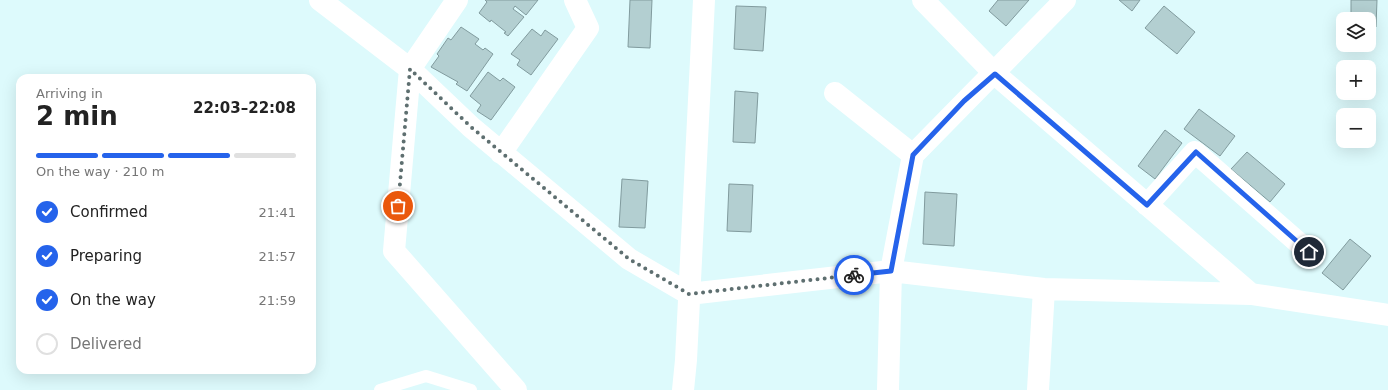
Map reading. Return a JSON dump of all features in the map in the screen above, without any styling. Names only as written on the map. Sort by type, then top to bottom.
[{"type":"street","points":[[320,0],[410,69],[501,153],[629,259],[689,294],[891,271],[1044,289],[1251,294],[1388,315]]},
{"type":"street","points":[[457,0],[410,69],[394,251],[516,390]]},
{"type":"street","points":[[501,153],[588,28],[576,0]]},
{"type":"street","points":[[683,390],[704,0]]},
{"type":"street","points":[[924,0],[995,74],[1251,294]]},
{"type":"street","points":[[888,390],[891,271],[913,155],[964,101],[995,74],[1065,0]]},
{"type":"street","points":[[835,93],[913,155]]},
{"type":"street","points":[[1147,205],[1196,152],[1309,252]]},
{"type":"street","points":[[1038,390],[1044,289]]},
{"type":"lane","points":[[380,390],[426,376],[471,390]]},
{"type":"building","points":[[485,0],[538,0],[526,15],[515,6],[513,9],[524,17],[508,36],[504,33],[506,32],[491,20],[490,22],[479,13],[487,2]]},
{"type":"building","points":[[630,0],[652,0],[650,48],[628,47]]},
{"type":"building","points":[[998,0],[1029,0],[1006,26],[989,11]]},
{"type":"building","points":[[1119,0],[1140,0],[1132,11]]},
{"type":"building","points":[[1351,0],[1377,0],[1376,27],[1376,12],[1351,12]]},
{"type":"building","points":[[736,6],[766,7],[763,51],[734,49]]},
{"type":"building","points":[[1164,6],[1195,32],[1177,54],[1145,28]]},
{"type":"building","points":[[461,27],[479,39],[475,44],[483,50],[485,48],[493,54],[467,91],[456,84],[458,82],[431,67],[439,56],[437,54],[448,38],[451,40]]},
{"type":"building","points":[[532,29],[541,36],[545,30],[558,39],[531,75],[517,65],[520,60],[511,54]]},
{"type":"building","points":[[488,72],[500,81],[503,78],[515,87],[491,120],[477,111],[481,105],[470,96]]},
{"type":"building","points":[[735,91],[758,93],[755,143],[733,142]]},
{"type":"building","points":[[1199,109],[1235,136],[1220,156],[1184,129]]},
{"type":"building","points":[[1165,130],[1182,143],[1155,179],[1138,166]]},
{"type":"building","points":[[1247,152],[1285,184],[1270,202],[1231,169]]},
{"type":"building","points":[[622,179],[648,181],[645,228],[619,227]]},
{"type":"building","points":[[729,184],[753,185],[751,232],[727,231]]},
{"type":"building","points":[[925,192],[957,194],[954,246],[923,244]]},
{"type":"building","points":[[1350,239],[1371,256],[1343,290],[1322,273]]},
{"type":"way so far","points":[[398,206],[410,69],[471,127],[629,259],[689,294],[854,275]]},
{"type":"route","points":[[854,275],[891,271],[913,155],[964,101],[995,74],[1147,205],[1196,152],[1309,252]]}]
